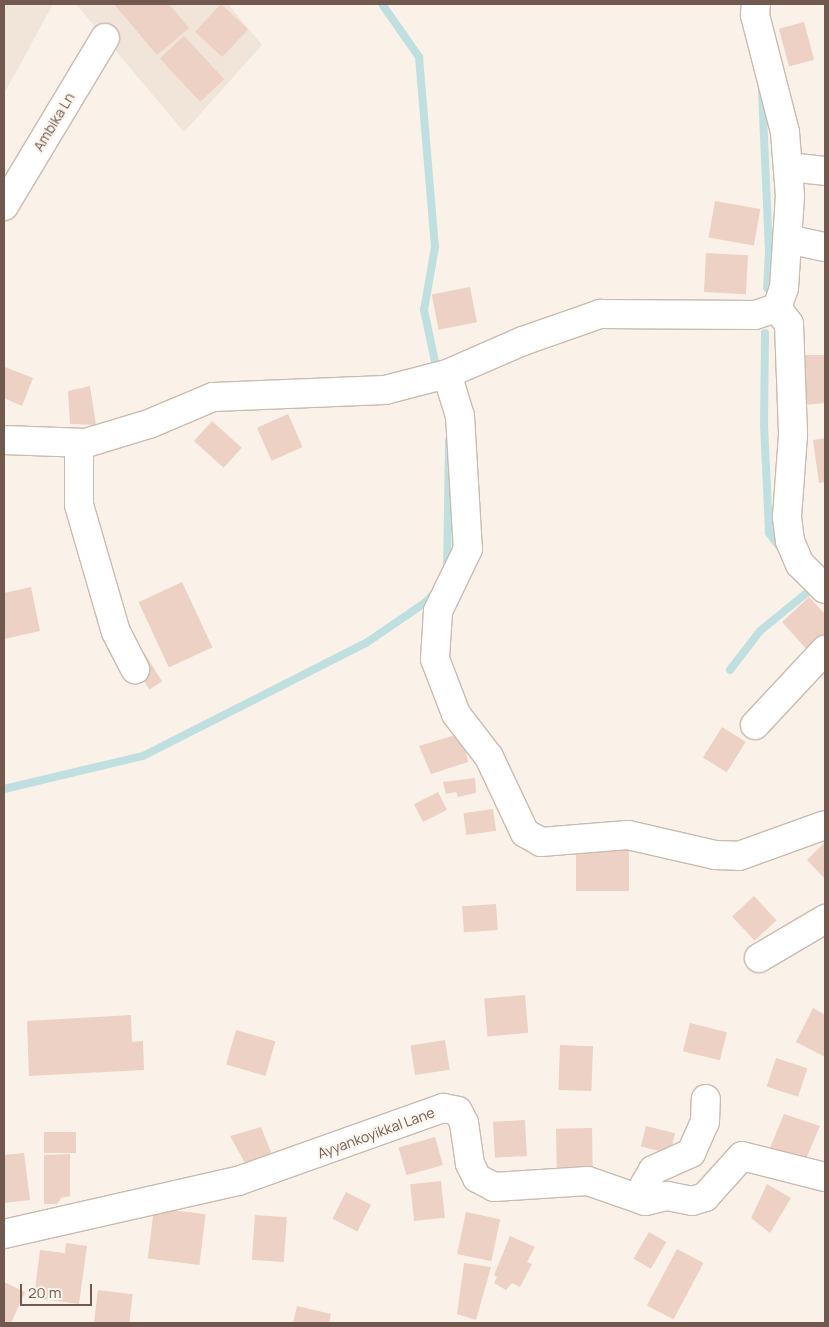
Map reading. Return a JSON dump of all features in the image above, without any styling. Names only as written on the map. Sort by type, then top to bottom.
[{"type":"street","points":[[756,4],[755,15],[784,132],[788,167],[790,196],[784,288],[777,308]]},
{"type":"street","name":"Ambika Ln","points":[[4,206],[104,38]]},
{"type":"street","points":[[788,167],[825,170]]},
{"type":"street","points":[[787,239],[825,248]]},
{"type":"street","points":[[4,440],[79,443],[149,424],[213,397],[385,390],[447,374],[523,341],[600,314],[755,315],[777,308]]},
{"type":"street","points":[[777,308],[789,324],[794,435],[787,516],[790,541],[800,564],[825,589]]},
{"type":"street","points":[[447,374],[460,416],[468,549],[438,611],[435,659],[456,714],[489,757],[525,833],[541,842],[628,834],[715,855],[739,856],[825,825]]},
{"type":"street","points":[[79,443],[79,505],[116,632],[135,669]]},
{"type":"street","points":[[755,725],[825,650]]},
{"type":"street","points":[[759,958],[825,918]]},
{"type":"street","points":[[645,1201],[645,1184],[653,1170],[691,1154],[705,1122],[706,1099]]},
{"type":"street","name":"Ayyankoyikkal Lane","points":[[4,1234],[238,1181],[443,1108],[458,1111],[464,1122],[470,1164],[483,1184],[494,1187],[588,1181],[645,1201],[667,1196],[692,1201],[705,1197],[742,1156],[825,1177]]},
{"type":"shaded area","points":[[4,4],[53,4],[4,94]]},
{"type":"shaded area","points":[[76,4],[228,4],[262,45],[184,132]]},
{"type":"building","points":[[114,4],[169,4],[189,28],[157,55]]},
{"type":"building","points":[[221,4],[248,29],[222,57],[195,32]]},
{"type":"building","points":[[804,22],[814,60],[789,66],[779,29]]},
{"type":"building","points":[[184,36],[224,79],[200,102],[160,59]]},
{"type":"building","points":[[715,201],[760,209],[754,245],[709,237]]},
{"type":"building","points":[[706,253],[748,255],[746,294],[704,292]]},
{"type":"building","points":[[470,287],[477,322],[439,330],[432,294]]},
{"type":"building","points":[[799,355],[825,355],[825,403],[804,405]]},
{"type":"building","points":[[5,367],[33,378],[22,406],[4,398]]},
{"type":"building","points":[[90,386],[96,425],[70,424],[68,391]]},
{"type":"building","points":[[288,414],[303,447],[272,461],[257,428]]},
{"type":"building","points":[[212,421],[242,448],[224,468],[194,441]]},
{"type":"building","points":[[825,438],[825,482],[819,483],[813,440]]},
{"type":"building","points":[[182,582],[212,647],[169,668],[138,602]]},
{"type":"building","points":[[31,587],[40,631],[4,639],[4,593]]},
{"type":"building","points":[[809,597],[825,614],[825,639],[809,652],[782,622]]},
{"type":"building","points":[[143,651],[162,682],[149,689],[130,659]]},
{"type":"building","points":[[722,727],[746,742],[727,772],[703,758]]},
{"type":"building","points":[[462,733],[468,762],[431,774],[419,746]]},
{"type":"building","points":[[475,778],[476,793],[458,797],[456,792],[446,794],[443,782]]},
{"type":"building","points":[[438,792],[447,810],[423,822],[414,804]]},
{"type":"building","points":[[493,809],[496,831],[466,835],[463,813]]},
{"type":"building","points":[[825,842],[825,879],[807,860]]},
{"type":"building","points":[[576,844],[629,844],[629,891],[576,891]]},
{"type":"building","points":[[754,896],[777,920],[755,941],[732,916]]},
{"type":"building","points":[[496,904],[498,930],[464,932],[462,906]]},
{"type":"building","points":[[525,995],[528,1033],[487,1036],[484,999]]},
{"type":"building","points":[[813,1008],[825,1015],[825,1057],[796,1042]]},
{"type":"building","points":[[131,1015],[132,1042],[143,1041],[144,1070],[29,1076],[27,1021]]},
{"type":"building","points":[[690,1023],[727,1032],[720,1060],[683,1051]]},
{"type":"building","points":[[236,1030],[275,1041],[265,1076],[226,1065]]},
{"type":"building","points":[[445,1040],[450,1070],[415,1075],[410,1045]]},
{"type":"building","points":[[560,1045],[593,1046],[591,1091],[558,1090]]},
{"type":"building","points":[[776,1058],[807,1068],[798,1097],[767,1087]]},
{"type":"building","points":[[784,1114],[820,1126],[803,1166],[767,1155]]},
{"type":"building","points":[[525,1120],[527,1156],[495,1158],[493,1122]]},
{"type":"building","points":[[646,1126],[675,1133],[670,1154],[641,1146]]},
{"type":"building","points":[[261,1127],[273,1157],[246,1165],[230,1136]]},
{"type":"building","points":[[592,1128],[593,1167],[557,1168],[556,1129]]},
{"type":"building","points":[[44,1132],[76,1132],[76,1153],[44,1153]]},
{"type":"building","points":[[435,1137],[443,1165],[406,1175],[398,1147]]},
{"type":"building","points":[[24,1153],[30,1200],[4,1203],[4,1155]]},
{"type":"building","points":[[70,1154],[70,1196],[61,1198],[57,1204],[44,1204],[44,1155]]},
{"type":"building","points":[[441,1181],[445,1218],[414,1221],[410,1184]]},
{"type":"building","points":[[767,1184],[791,1198],[770,1233],[751,1218]]},
{"type":"building","points":[[346,1192],[371,1205],[357,1231],[332,1219]]},
{"type":"building","points":[[154,1208],[206,1214],[199,1265],[148,1259]]},
{"type":"building","points":[[466,1212],[500,1219],[491,1261],[457,1254]]},
{"type":"building","points":[[255,1215],[287,1217],[284,1262],[252,1260]]},
{"type":"building","points":[[649,1232],[666,1242],[651,1269],[634,1259]]},
{"type":"building","points":[[510,1236],[535,1247],[527,1262],[532,1264],[520,1287],[512,1283],[506,1290],[494,1283],[497,1277],[494,1275]]},
{"type":"building","points":[[66,1243],[87,1246],[79,1304],[34,1298],[40,1250],[65,1253]]},
{"type":"building","points":[[677,1249],[703,1263],[673,1320],[647,1306]]},
{"type":"building","points":[[464,1263],[491,1267],[476,1320],[457,1314]]},
{"type":"building","points":[[4,1282],[25,1292],[11,1323],[4,1323]]},
{"type":"building","points":[[98,1290],[133,1294],[129,1323],[94,1323]]},
{"type":"building","points":[[297,1306],[331,1314],[329,1323],[293,1323]]},
{"type":"waterway","points":[[382,4],[419,57],[435,247],[424,310],[437,371]]},
{"type":"waterway","points":[[762,91],[769,251],[767,288]]},
{"type":"waterway","points":[[765,333],[764,425],[769,533],[784,553]]},
{"type":"waterway","points":[[447,571],[449,440]]},
{"type":"waterway","points":[[730,670],[760,631],[814,587]]},
{"type":"waterway","points":[[4,789],[143,756],[366,643],[426,602],[434,593]]}]
